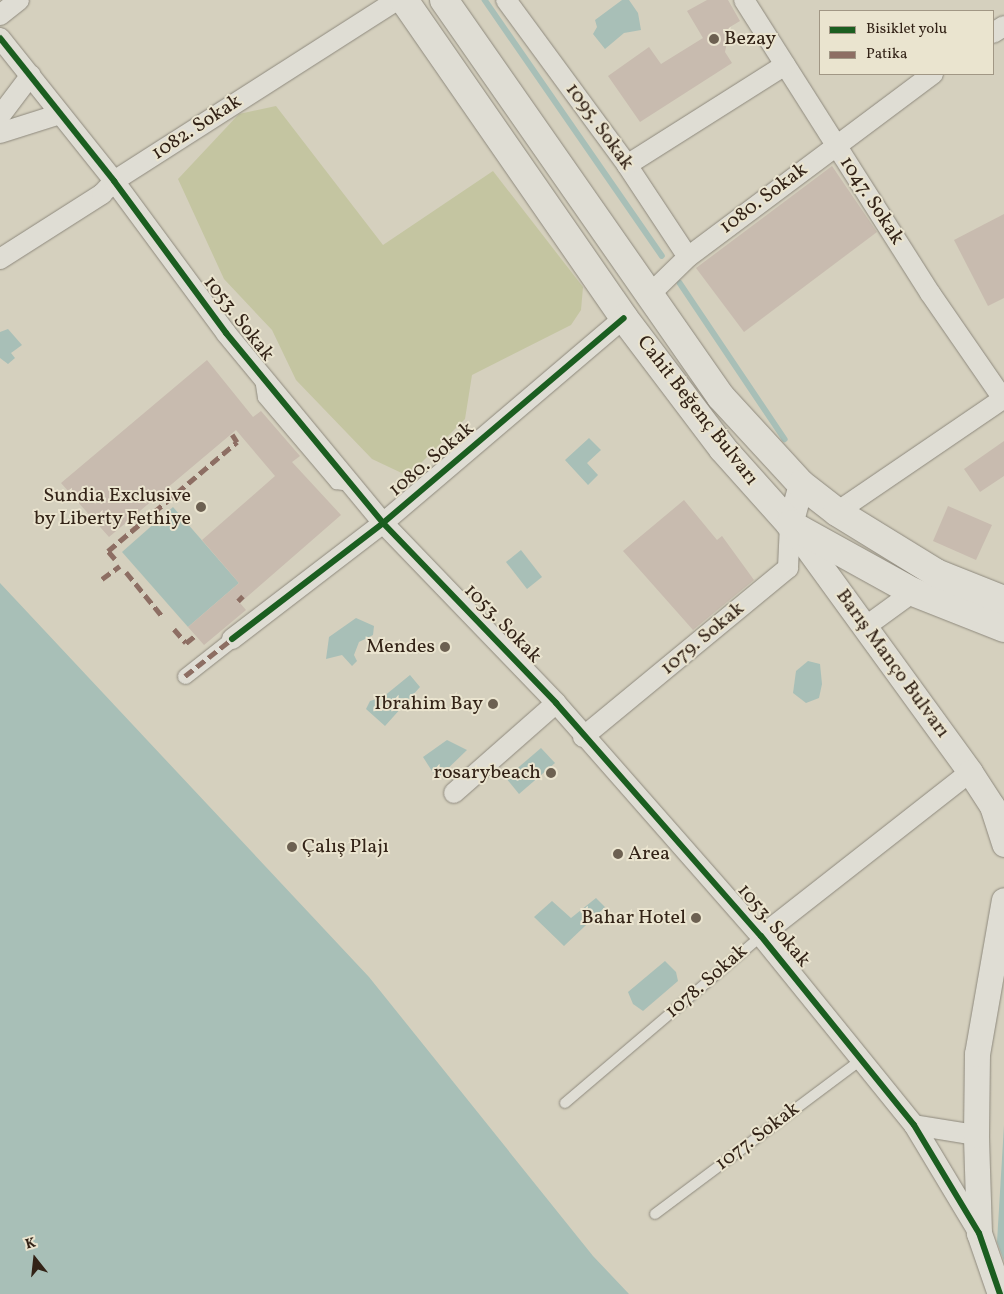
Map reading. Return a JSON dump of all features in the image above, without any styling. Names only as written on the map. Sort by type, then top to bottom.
[{"type":"main road","name":"Cahit Beğenç Bulvarı","points":[[404,0],[624,318],[723,448],[790,524],[914,592],[1004,628]]},
{"type":"main road","name":"Cahit Beğenç Bulvarı","points":[[444,0],[721,397],[801,484],[837,512],[936,573],[1004,600]]},
{"type":"street","points":[[0,15],[18,0]]},
{"type":"street","name":"1082. Sokak","points":[[0,259],[102,194],[114,181],[397,0]]},
{"type":"street","name":"1095. Sokak","points":[[506,0],[628,165],[688,257]]},
{"type":"street","name":"1047. Sokak","points":[[744,0],[835,145],[1003,398]]},
{"type":"street","name":"1053. Sokak","points":[[0,38],[114,181],[261,375],[383,523],[556,703],[583,738],[761,936],[914,1125],[979,1233]]},
{"type":"street","points":[[628,165],[785,65]]},
{"type":"street","points":[[0,116],[31,75]]},
{"type":"street","name":"1080. Sokak","points":[[649,295],[688,257],[835,145],[932,75]]},
{"type":"street","points":[[0,133],[60,114]]},
{"type":"street","name":"1080. Sokak","points":[[186,676],[383,523],[624,318]]},
{"type":"street","points":[[837,512],[1003,398]]},
{"type":"street","points":[[790,524],[801,484]]},
{"type":"street","name":"Barış Manço Bulvarı","points":[[790,524],[970,772],[992,806],[1004,844]]},
{"type":"street","name":"1079. Sokak","points":[[583,738],[788,568],[790,524]]},
{"type":"street","points":[[865,627],[914,592]]},
{"type":"street","points":[[454,793],[556,703]]},
{"type":"street","name":"1078. Sokak","points":[[761,936],[970,772]]},
{"type":"street","points":[[1000,1294],[979,1233],[976,1135],[977,1054],[1004,900]]},
{"type":"street","points":[[914,1125],[976,1135]]},
{"type":"lane","name":"1078. Sokak","points":[[565,1103],[761,936]]},
{"type":"lane","name":"1077. Sokak","points":[[654,1214],[861,1060]]},
{"type":"green space","points":[[276,106],[383,245],[493,171],[583,287],[581,310],[571,325],[472,375],[465,419],[408,476],[372,459],[296,380],[272,330],[224,279],[178,179],[239,114]]},
{"type":"water","points":[[622,0],[629,0],[638,13],[641,30],[624,33],[605,49],[593,34],[597,27],[595,20]]},
{"type":"water","points":[[8,329],[22,345],[11,353],[15,358],[8,364],[0,358],[0,332]]},
{"type":"water","points":[[589,438],[601,450],[587,463],[598,475],[588,485],[565,460]]},
{"type":"water","points":[[173,507],[239,583],[188,627],[122,552]]},
{"type":"water","points":[[521,550],[542,577],[527,589],[506,562]]},
{"type":"water","points":[[0,583],[369,977],[593,1256],[629,1294],[0,1294]]},
{"type":"water","points":[[356,618],[374,626],[373,635],[359,642],[354,655],[357,661],[352,666],[342,655],[326,659],[329,637]]},
{"type":"water","points":[[808,661],[820,664],[822,684],[819,698],[806,703],[793,693],[796,671]]},
{"type":"water","points":[[410,675],[420,687],[385,726],[366,709],[370,701],[383,697]]},
{"type":"water","points":[[447,740],[467,750],[437,779],[423,757]]},
{"type":"water","points":[[541,748],[555,763],[519,794],[506,778]]},
{"type":"water","points":[[596,898],[605,907],[564,946],[534,917],[552,901],[571,918]]},
{"type":"water","points":[[665,961],[676,972],[678,981],[643,1011],[633,1004],[628,992]]},
{"type":"water","points":[[1004,1125],[1004,1261],[997,1242]]},
{"type":"building","points":[[707,0],[728,0],[740,21],[730,27],[725,52],[732,63],[640,122],[608,76],[649,47],[661,64],[703,38],[687,11]]},
{"type":"building","points":[[832,166],[877,232],[744,332],[696,268]]},
{"type":"building","points":[[1004,214],[1004,298],[988,306],[954,240]]},
{"type":"building","points":[[207,360],[253,417],[261,411],[300,456],[292,462],[341,515],[240,603],[246,610],[204,645],[188,627],[239,583],[202,540],[275,476],[236,430],[109,537],[61,483]]},
{"type":"building","points":[[1004,441],[1004,476],[980,492],[964,469]]},
{"type":"building","points":[[684,500],[717,540],[722,536],[754,580],[693,630],[623,551]]},
{"type":"building","points":[[948,506],[992,525],[976,560],[933,541]]},
{"type":"waterway","points":[[485,0],[662,256]]},
{"type":"waterway","points":[[680,283],[785,439]]},
{"type":"marked path","points":[[115,559],[108,551],[237,442],[232,434]]},
{"type":"marked path","points":[[102,579],[120,566]]},
{"type":"marked path","points":[[126,572],[162,616]]},
{"type":"marked path","points":[[238,601],[243,596]]},
{"type":"marked path","points":[[174,629],[186,643],[196,635]]},
{"type":"marked path","points":[[185,676],[232,639]]},
{"type":"cycle path","points":[[0,38],[114,181],[226,333],[383,523],[556,703],[761,936],[914,1125],[979,1233],[1000,1294]]},
{"type":"cycle path","points":[[232,639],[383,523],[624,318]]},
{"type":"place","name":"Bezay","points":[[714,39]]},
{"type":"place","name":"Sundia Exclusive by Liberty Fethiye","points":[[201,507]]},
{"type":"place","name":"Mendes","points":[[445,647]]},
{"type":"place","name":"Ibrahim Bay","points":[[493,704]]},
{"type":"place","name":"rosarybeach","points":[[551,773]]},
{"type":"place","name":"Çalış Plajı","points":[[292,847]]},
{"type":"place","name":"Area","points":[[618,854]]},
{"type":"place","name":"Bahar Hotel","points":[[696,918]]}]
